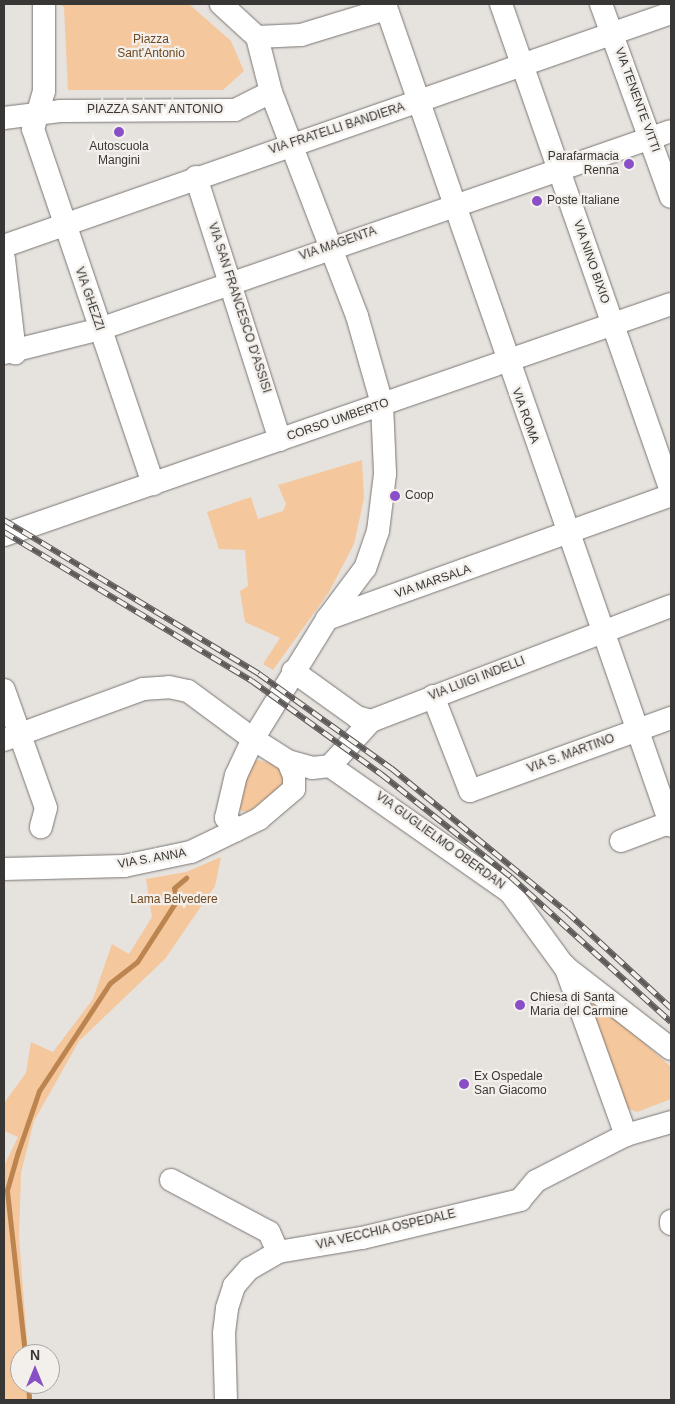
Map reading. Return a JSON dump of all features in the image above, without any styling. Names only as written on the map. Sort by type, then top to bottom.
[{"type":"street","points":[[38,114],[44,91],[44,4]]},
{"type":"street","points":[[221,4],[257,37],[271,92],[330,247],[382,404],[385,474],[378,531],[365,568],[327,619],[293,671],[253,739],[236,775],[226,818],[236,830]]},
{"type":"street","name":"VIA NINO BIXIO","points":[[501,4],[671,491]]},
{"type":"street","name":"VIA TENENTE VITTI","points":[[601,4],[671,197]]},
{"type":"street","points":[[257,37],[301,35],[386,5]]},
{"type":"street","name":"VIA ROMA","points":[[386,5],[506,361],[671,824]]},
{"type":"street","name":"VIA FRATELLI BANDIERA","points":[[4,246],[65,227],[196,177],[418,102],[671,13]]},
{"type":"street","name":"PIAZZA SANT' ANTONIO","points":[[4,118],[38,114],[235,110],[271,92]]},
{"type":"street","name":"VIA GHEZZI","points":[[38,114],[33,129],[152,484]]},
{"type":"street","name":"VIA MAGENTA","points":[[9,353],[100,330],[231,281],[671,131]]},
{"type":"street","name":"VIA SAN FRANCESCO D'ASSISI","points":[[196,177],[231,281],[280,440]]},
{"type":"street","points":[[4,259],[9,353]]},
{"type":"street","name":"CORSO UMBERTO","points":[[4,536],[671,304]]},
{"type":"street","name":"VIA MARSALA","points":[[327,619],[567,535],[671,495]]},
{"type":"street","name":"VIA LUIGI INDELLI","points":[[371,721],[671,606]]},
{"type":"street","points":[[12,737],[143,689],[169,687],[188,691],[253,739],[288,761],[312,768],[338,769],[371,721],[358,717],[293,671]]},
{"type":"street","points":[[4,690],[12,737],[46,808],[41,827]]},
{"type":"street","name":"VIA S. MARTINO","points":[[433,696],[470,790],[671,718]]},
{"type":"street","points":[[280,805],[294,789],[288,761]]},
{"type":"street","name":"VIA S. ANNA","points":[[4,870],[124,866],[191,852],[236,830],[280,805],[319,777],[338,769]]},
{"type":"street","name":"VIA GUGLIELMO OBERDAN","points":[[338,769],[510,892],[564,966],[671,1049]]},
{"type":"street","points":[[621,841],[671,824]]},
{"type":"street","points":[[564,966],[626,1135],[671,1122]]},
{"type":"street","name":"VIA VECCHIA OSPEDALE","points":[[226,1400],[224,1333],[234,1286],[249,1269],[278,1252],[362,1238],[520,1200],[536,1181],[626,1135]]},
{"type":"street","points":[[170,1180],[268,1232],[278,1252]]},
{"type":"green space","name":"Piazza Sant'Antonio","points":[[58,4],[189,4],[231,41],[244,71],[223,90],[68,90],[64,7]]},
{"type":"green space","points":[[362,460],[364,498],[354,544],[329,592],[273,670],[263,664],[280,638],[245,622],[240,591],[248,586],[245,550],[219,549],[207,512],[251,497],[258,519],[283,511],[286,504],[278,485]]},
{"type":"green space","points":[[258,760],[273,764],[288,778],[270,799],[246,812],[239,810],[249,762]]},
{"type":"green space","name":"Lama Belvedere","points":[[221,857],[215,886],[165,959],[79,1041],[34,1121],[21,1173],[19,1237],[27,1344],[10,1344],[10,1394],[32,1394],[32,1400],[4,1400],[4,1166],[18,1137],[4,1131],[4,1103],[26,1073],[31,1042],[53,1052],[93,999],[112,944],[129,954],[152,917],[146,879],[186,872]]},
{"type":"green space","points":[[595,998],[671,1067],[671,1099],[637,1112],[627,1108],[585,1001]]},
{"type":"waterway","points":[[24,1344],[7,1190],[39,1091],[110,983],[137,962],[177,900],[174,888],[186,878]]},
{"type":"waterway","points":[[29,1394],[29,1400]]},
{"type":"railway","points":[[4,520],[259,674],[391,768],[567,912],[671,1008]]},
{"type":"railway","points":[[4,532],[252,681],[381,774],[511,877],[671,1022]]},
{"type":"place","name":"Autoscuola Mangini","points":[[119,132]]},
{"type":"place","name":"Parafarmacia Renna","points":[[629,164]]},
{"type":"place","name":"Poste Italiane","points":[[537,201]]},
{"type":"place","name":"Coop","points":[[395,496]]},
{"type":"place","name":"Chiesa di Santa Maria del Carmine","points":[[520,1005]]},
{"type":"place","name":"Ex Ospedale San Giacomo","points":[[464,1084]]}]
